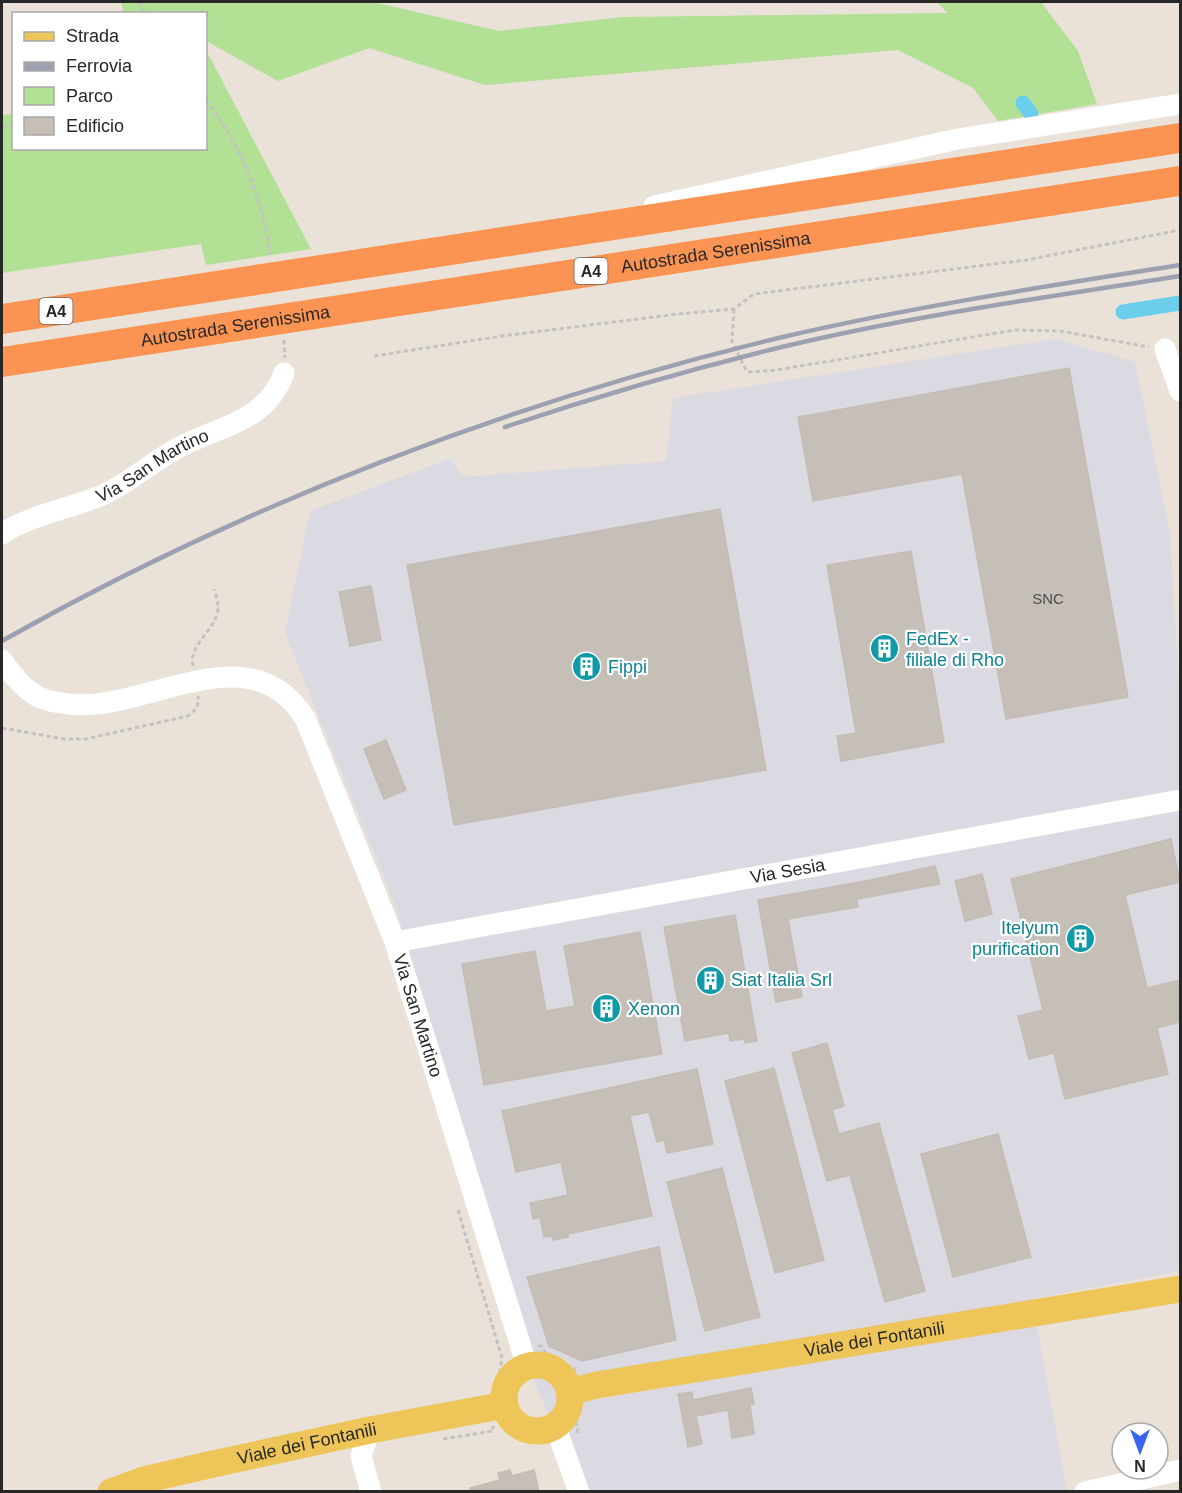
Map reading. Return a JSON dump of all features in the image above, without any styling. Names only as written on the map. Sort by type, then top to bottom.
[{"type":"highway","name":"A4","points":[[2,319],[1180,138]]},
{"type":"highway","name":"Autostrada Serenissima","points":[[2,362],[1180,181]]},
{"type":"main road","name":"Viale dei Fontanili","points":[[583,1394],[1180,1289]]},
{"type":"main road","points":[[524,1358],[537,1365],[555,1370],[583,1394],[565,1415],[560,1437],[529,1430],[499,1415],[507,1383],[519,1370],[524,1358]]},
{"type":"main road","name":"Viale dei Fontanili","points":[[111,1491],[144,1480],[370,1430],[499,1415]]},
{"type":"street","points":[[497,243],[725,189],[958,139],[1180,104]]},
{"type":"street","points":[[1165,349],[1180,391]]},
{"type":"street","name":"Via San Martino","points":[[2,534],[22,524],[117,488],[173,450],[237,423],[268,402],[284,373]]},
{"type":"street","name":"Via San Martino","points":[[2,660],[13,677],[33,694],[74,706],[99,704],[211,678],[248,678],[271,685],[289,697],[305,718],[395,942],[524,1358]]},
{"type":"street","name":"Via Sesia","points":[[395,942],[1180,801]]},
{"type":"street","points":[[370,1430],[361,1456],[371,1491]]},
{"type":"street","points":[[337,1437],[361,1456]]},
{"type":"street","points":[[560,1437],[579,1491]]},
{"type":"street","points":[[1085,1491],[1180,1470]]},
{"type":"path","points":[[207,102],[252,180],[264,219],[270,250]]},
{"type":"path","points":[[375,356],[549,330],[734,309],[754,294],[1026,260],[1180,231]]},
{"type":"path","points":[[734,309],[732,341],[747,372],[777,370],[1014,330],[1060,331],[1134,346],[1165,349]]},
{"type":"path","points":[[458,1209],[502,1358],[524,1358],[541,1346],[555,1364],[582,1370],[594,1368],[574,1416],[581,1444],[560,1437]]},
{"type":"path","points":[[438,1440],[493,1431],[499,1415]]},
{"type":"shaded area","points":[[1055,339],[1135,362],[1170,533],[1180,701],[1180,1271],[1032,1299],[1067,1491],[581,1491],[521,1350],[396,908],[285,633],[310,511],[451,458],[462,477],[666,461],[673,398]]},
{"type":"green space","points":[[121,2],[373,2],[499,31],[623,17],[948,13],[937,2],[1041,2],[1078,51],[1097,104],[998,121],[973,88],[898,50],[485,85],[369,48],[278,81],[207,42],[207,12],[124,12]]},
{"type":"green space","points":[[207,52],[311,249],[206,265],[201,244],[2,273],[2,115],[11,114],[12,150],[207,150]]},
{"type":"building","points":[[1069,368],[1128,697],[1006,719],[962,474],[813,501],[798,417]]},
{"type":"building","name":"Fippi","points":[[720,509],[766,770],[454,825],[407,565]]},
{"type":"building","name":"FedEx - filiale di Rho","points":[[911,551],[944,742],[841,761],[837,736],[856,733],[827,565]]},
{"type":"building","points":[[371,586],[381,640],[350,646],[339,592]]},
{"type":"building","points":[[386,740],[406,790],[384,799],[364,749]]},
{"type":"building","name":"Itelyum purification","points":[[1171,839],[1180,882],[1125,895],[1147,988],[1180,980],[1180,1022],[1157,1028],[1168,1074],[1065,1099],[1054,1053],[1029,1059],[1018,1016],[1043,1010],[1011,879]]},
{"type":"building","points":[[935,866],[940,884],[857,899],[858,907],[788,919],[802,997],[776,1002],[758,900]]},
{"type":"building","points":[[982,874],[992,914],[965,921],[955,881]]},
{"type":"building","name":"Siat Italia Srl","points":[[735,915],[757,1041],[745,1043],[744,1039],[730,1041],[729,1033],[685,1041],[664,927]]},
{"type":"building","name":"Xenon","points":[[640,932],[662,1054],[484,1085],[462,964],[535,951],[546,1011],[575,1006],[564,946]]},
{"type":"building","points":[[827,1043],[844,1106],[832,1110],[839,1134],[879,1123],[925,1291],[885,1302],[850,1175],[827,1181],[792,1053]]},
{"type":"building","points":[[774,1068],[824,1260],[775,1273],[725,1081]]},
{"type":"building","points":[[697,1069],[713,1144],[667,1153],[664,1140],[657,1142],[649,1112],[630,1116],[652,1216],[568,1234],[568,1237],[553,1240],[552,1236],[544,1237],[540,1217],[533,1219],[530,1203],[568,1195],[561,1162],[516,1172],[502,1111]]},
{"type":"building","points":[[998,1134],[1031,1257],[953,1277],[921,1154]]},
{"type":"building","points":[[722,1168],[760,1317],[705,1331],[667,1182]]},
{"type":"building","points":[[659,1247],[676,1340],[582,1361],[549,1346],[527,1277]]},
{"type":"building","points":[[751,1388],[754,1404],[750,1405],[754,1434],[732,1438],[728,1410],[696,1416],[702,1444],[688,1447],[678,1394],[692,1392],[693,1400]]},
{"type":"building","points":[[510,1470],[512,1476],[534,1470],[539,1491],[471,1491],[470,1488],[500,1480],[498,1473]]},
{"type":"waterway","points":[[1023,103],[1031,114]]},
{"type":"waterway","points":[[1123,312],[1180,303]]},
{"type":"railway","points":[[2,641],[189,544],[285,501],[383,461],[583,392],[685,362],[836,325],[983,297],[1180,265]]},
{"type":"railway","points":[[505,427],[680,374],[835,335],[983,307],[1180,276]]},
{"type":"place","name":"FedEx - filiale di Rho","points":[[885,649]]},
{"type":"place","name":"Fippi","points":[[587,667]]},
{"type":"place","name":"Itelyum purification","points":[[1080,938]]},
{"type":"place","name":"Siat Italia Srl","points":[[710,980]]},
{"type":"place","name":"Xenon","points":[[607,1009]]}]
